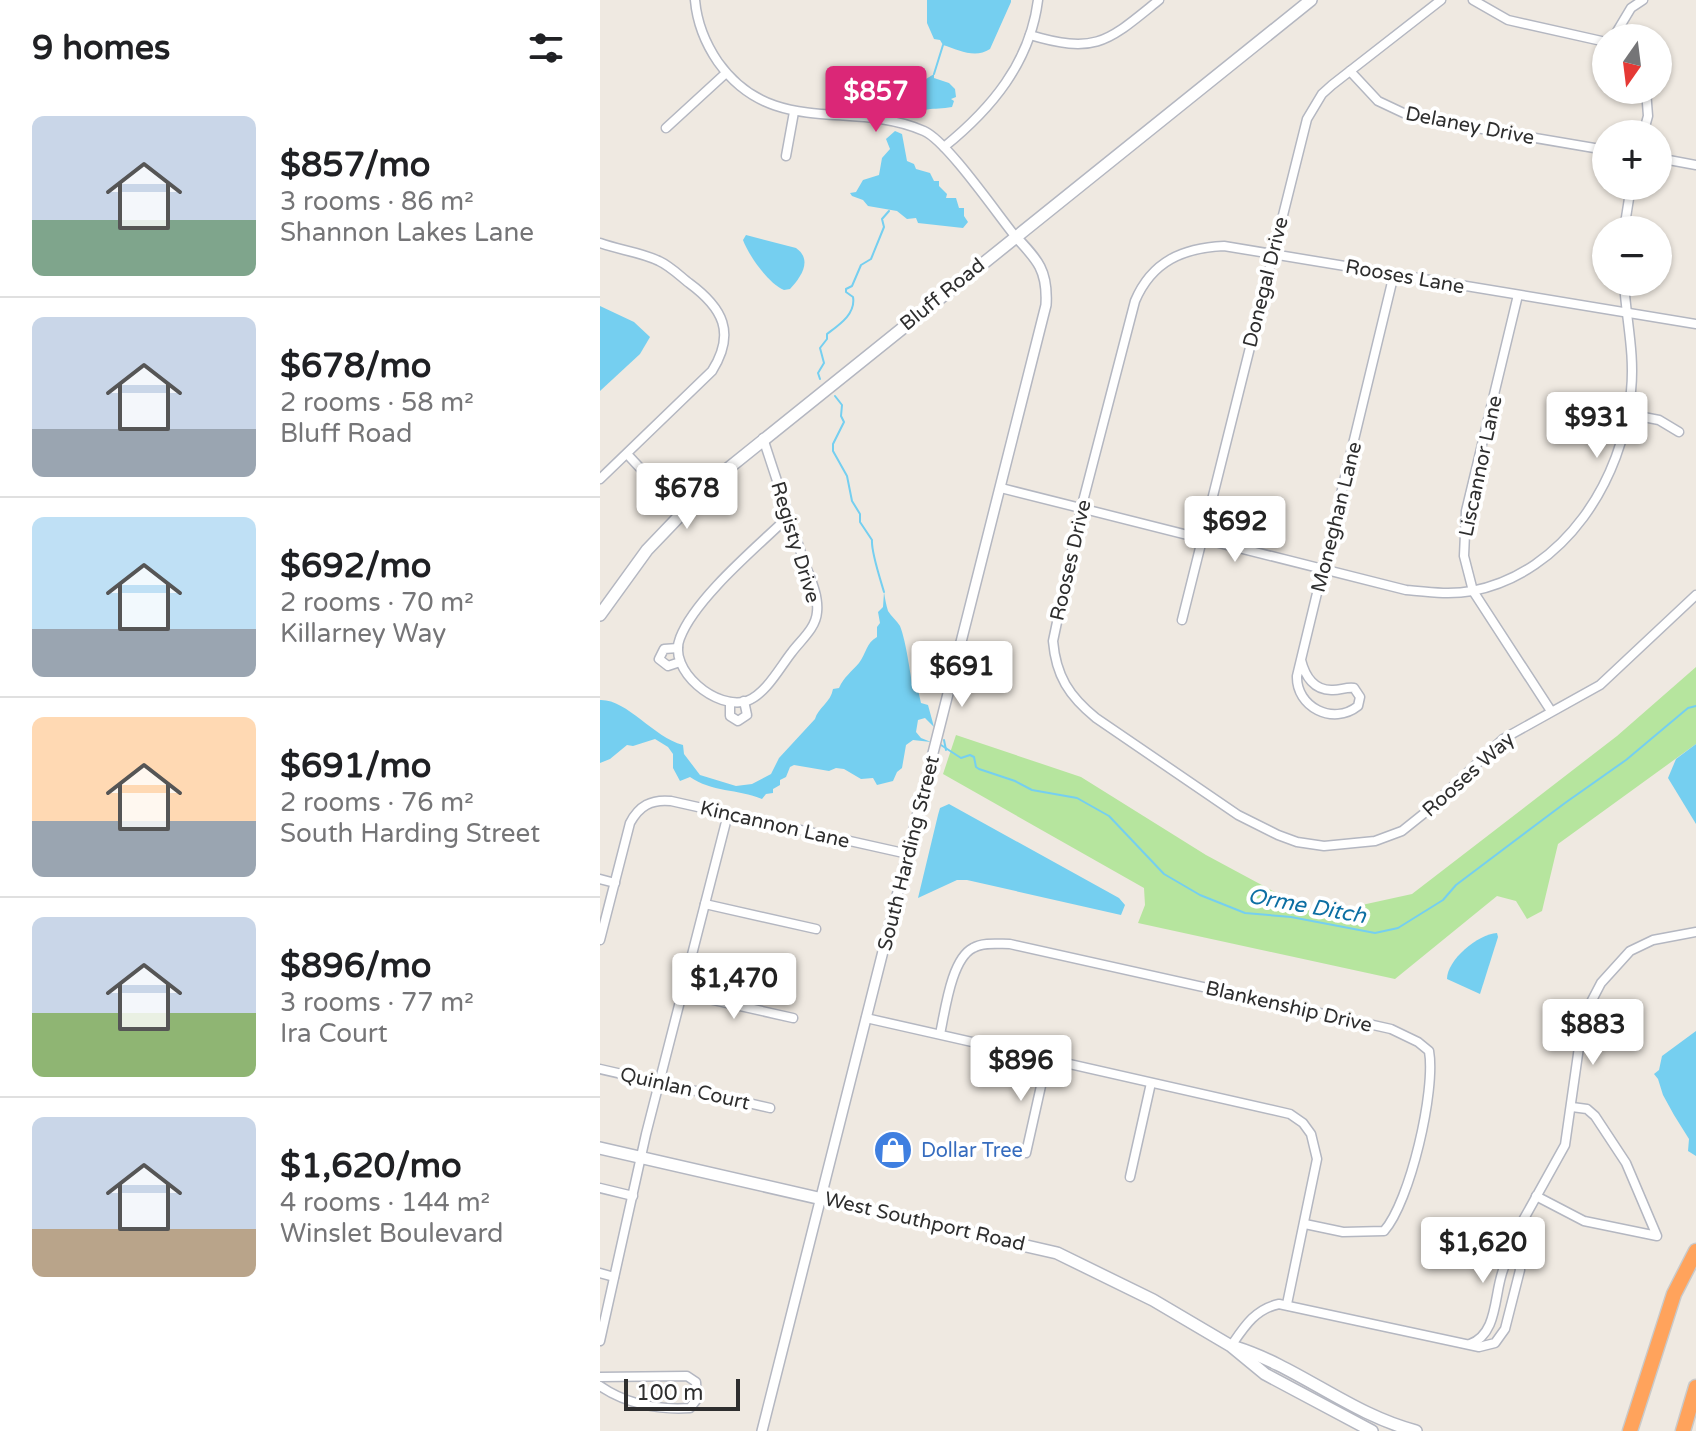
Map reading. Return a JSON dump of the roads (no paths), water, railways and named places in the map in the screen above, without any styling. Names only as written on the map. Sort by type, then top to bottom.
[{"type":"highway","points":[[1630,1431],[1674,1294],[1696,1251]]},
{"type":"highway","points":[[1683,1431],[1696,1387]]},
{"type":"highway","points":[[1621,1431],[1640,1399]]},
{"type":"main road","name":"Bluff Road","points":[[600,615],[633,567],[709,484],[1311,0]]},
{"type":"main road","name":"West Southport Road","points":[[600,1148],[1057,1253],[1139,1293],[1231,1346],[1265,1374],[1372,1431]]},
{"type":"main road","name":"West Southport Road","points":[[1231,1346],[1274,1361],[1367,1414],[1416,1431]]},
{"type":"street","points":[[695,0],[700,28],[709,48],[726,73],[764,102],[794,112],[878,118],[924,130],[944,147],[1015,236]]},
{"type":"street","points":[[944,147],[971,125],[997,97],[1017,66],[1030,35],[1038,0]]},
{"type":"street","points":[[1030,35],[1078,46],[1103,41],[1159,0]]},
{"type":"street","name":"Donegal Drive","points":[[1182,620],[1307,119],[1322,94],[1441,0]]},
{"type":"street","points":[[1473,0],[1508,20],[1592,39]]},
{"type":"street","points":[[1619,24],[1631,8],[1643,0]]},
{"type":"street","name":"Delaney Drive","points":[[1350,71],[1378,101],[1412,117],[1592,148]]},
{"type":"street","points":[[666,128],[726,73]]},
{"type":"street","points":[[786,156],[794,112]]},
{"type":"street","points":[[1672,161],[1696,165]]},
{"type":"street","name":"South Harding Street","points":[[762,1431],[1046,305],[1046,280],[1042,268],[1015,236]]},
{"type":"street","points":[[600,243],[659,261],[707,296],[716,306],[725,341],[712,371],[600,479]]},
{"type":"street","name":"Rooses Lane","points":[[1135,301],[1154,270],[1182,252],[1224,246],[1696,324]]},
{"type":"street","name":"Moneghan Lane","points":[[1301,660],[1304,673],[1313,684],[1327,690],[1354,688],[1360,697],[1358,706],[1344,713],[1318,711],[1306,703],[1296,687],[1301,660],[1394,274]]},
{"type":"street","name":"Liscannor Lane","points":[[1518,295],[1466,511],[1464,556],[1473,591],[1551,711]]},
{"type":"street","points":[[1001,488],[1406,590],[1439,594],[1473,591],[1531,568],[1551,554],[1590,509],[1606,480],[1620,447],[1628,414],[1633,355],[1625,296]]},
{"type":"street","name":"Rooses Drive","points":[[1135,301],[1081,509],[1053,641],[1054,660],[1063,684],[1076,702],[1096,718],[1238,815],[1297,842]]},
{"type":"street","points":[[1628,414],[1659,420],[1679,432]]},
{"type":"street","name":"Registy Drive","points":[[744,701],[761,691],[810,630],[816,618],[816,598],[763,438]]},
{"type":"street","points":[[627,454],[681,512]]},
{"type":"street","points":[[730,702],[730,716],[738,721],[744,718],[747,714],[744,701],[730,702],[715,698],[691,678],[680,662],[678,648],[683,632],[713,591],[789,516]]},
{"type":"street","name":"Rooses Way","points":[[1297,842],[1324,846],[1351,845],[1375,841],[1402,831],[1503,739],[1600,685],[1696,595]]},
{"type":"street","points":[[678,648],[664,649],[659,659],[668,666],[680,662]]},
{"type":"street","name":"Kincannon Lane","points":[[615,883],[630,823],[643,807],[654,801],[667,800],[908,854]]},
{"type":"street","points":[[600,1341],[641,1157],[728,814]]},
{"type":"street","points":[[600,879],[615,883],[600,940]]},
{"type":"street","points":[[705,904],[816,929]]},
{"type":"street","points":[[1467,1344],[1480,1339],[1488,1330],[1504,1266],[1516,1248],[1526,1212],[1565,1145],[1581,1033],[1589,1006],[1601,983],[1630,951],[1653,940],[1696,932]]},
{"type":"street","name":"Blankenship Drive","points":[[940,1034],[951,985],[961,959],[970,949],[982,945],[1010,944],[1391,1029],[1418,1042],[1429,1051],[1431,1082],[1404,1197],[1391,1222],[1384,1231],[1359,1234],[1305,1224]]},
{"type":"street","points":[[682,993],[793,1018]]},
{"type":"street","points":[[866,1018],[1290,1114],[1303,1123],[1311,1134],[1317,1159],[1287,1304]]},
{"type":"street","points":[[1026,1153],[1047,1059]]},
{"type":"street","name":"Quinlan Court","points":[[600,1069],[770,1108]]},
{"type":"street","points":[[1130,1177],[1151,1083]]},
{"type":"street","points":[[1536,1196],[1584,1221],[1657,1236],[1631,1170],[1595,1116],[1587,1109],[1572,1107]]},
{"type":"street","points":[[600,1188],[633,1196]]},
{"type":"street","points":[[1231,1346],[1254,1316],[1272,1306],[1287,1304],[1467,1344],[1490,1346],[1503,1335],[1520,1270],[1516,1248]]},
{"type":"street","points":[[600,1273],[614,1277]]},
{"type":"street","points":[[600,1377],[687,1376],[696,1382],[697,1399],[690,1408],[659,1408],[637,1403],[600,1386]]},
{"type":"water","points":[[927,0],[1011,2],[990,49],[973,53],[943,45],[940,40],[934,39],[927,23]]},
{"type":"water","points":[[934,74],[934,78],[949,83],[955,89],[952,107],[922,110],[902,117],[898,109],[899,99],[907,92],[905,86],[909,79],[919,75],[926,79]]},
{"type":"water","points":[[895,131],[902,134],[907,161],[914,164],[916,169],[930,173],[934,181],[939,181],[939,186],[947,194],[946,198],[956,198],[959,208],[964,208],[968,222],[963,228],[918,223],[916,218],[907,219],[897,211],[868,206],[863,200],[852,196],[850,193],[856,192],[863,180],[879,175],[882,158],[890,149],[886,139]]},
{"type":"water","points":[[746,235],[796,248],[801,253],[804,268],[790,289],[784,290],[778,286],[760,268],[743,240]]},
{"type":"water","points":[[600,306],[634,322],[650,337],[640,354],[600,391]]},
{"type":"water","points":[[884,592],[888,611],[902,632],[913,689],[918,690],[921,703],[928,705],[934,727],[925,718],[918,720],[916,732],[931,742],[913,740],[906,745],[902,768],[893,781],[877,785],[873,778],[861,779],[844,769],[829,771],[794,765],[773,793],[766,794],[762,799],[707,785],[690,777],[680,781],[673,768],[673,754],[655,739],[627,745],[600,763],[600,700],[620,705],[672,741],[683,745],[684,754],[700,775],[736,786],[752,784],[771,774],[779,758],[815,719],[833,689],[839,688],[877,637],[880,623],[878,612],[883,607]]},
{"type":"water","points":[[1696,744],[1696,824],[1668,778],[1676,759]]},
{"type":"water","points":[[949,804],[1119,898],[1125,905],[1121,915],[967,880],[957,880],[918,898],[940,808]]},
{"type":"water","points":[[1497,933],[1480,994],[1447,979],[1452,964],[1465,949],[1489,934]]},
{"type":"water","points":[[1696,1031],[1696,1156],[1688,1151],[1689,1139],[1654,1074],[1659,1070],[1662,1056]]},
{"type":"waterway","points":[[934,74],[943,45]]},
{"type":"waterway","points":[[820,379],[818,373],[824,363],[820,348],[827,334],[852,309],[853,297],[846,289],[852,286],[861,265],[871,259],[884,227],[882,219],[889,211]]},
{"type":"waterway","points":[[835,396],[842,405],[844,422],[833,444],[833,451],[847,476],[860,522],[872,540],[884,592]]},
{"type":"waterway","name":"Orme Ditch","points":[[941,745],[961,758],[974,757],[979,769],[1032,790],[1077,798],[1109,816],[1164,874],[1200,895],[1245,913],[1291,917],[1375,933],[1398,928],[1443,900],[1456,885],[1626,760],[1688,708],[1696,706]]},
{"type":"waterway","name":"Orme Ditch","points":[[944,740],[946,750]]},
{"type":"place","name":"Dollar Tree","points":[[893,1150]]}]
